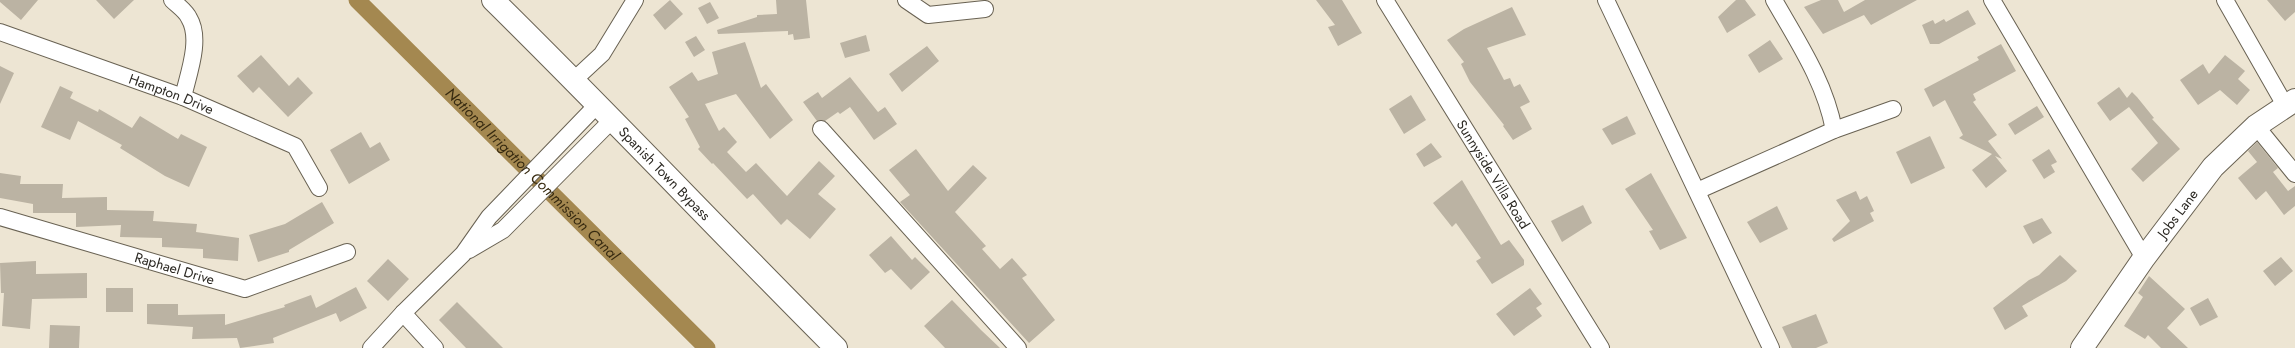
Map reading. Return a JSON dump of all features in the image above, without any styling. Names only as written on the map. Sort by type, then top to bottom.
[{"type":"main road","name":"Spanish Town Bypass","points":[[493,0],[574,80],[836,348]]},
{"type":"main road","name":"Jobs Lane","points":[[2082,348],[2144,258],[2213,167],[2256,126],[2291,103]]},
{"type":"street","points":[[172,0],[190,18],[194,34],[193,56],[183,97]]},
{"type":"street","points":[[574,80],[602,54],[635,0]]},
{"type":"street","points":[[906,0],[928,15],[985,9]]},
{"type":"street","name":"Sunnyside Villa Road","points":[[1385,0],[1601,348]]},
{"type":"street","points":[[1606,0],[1772,348]]},
{"type":"street","points":[[1774,0],[1820,81],[1830,107],[1834,130]]},
{"type":"street","points":[[1992,0],[2144,258]]},
{"type":"street","points":[[2225,0],[2291,103]]},
{"type":"street","name":"Hampton Drive","points":[[0,32],[183,97],[295,146],[319,188]]},
{"type":"street","points":[[371,348],[403,313],[463,254],[489,217],[521,182],[597,105]]},
{"type":"street","points":[[1697,191],[1834,130],[1893,109]]},
{"type":"street","points":[[463,254],[503,230],[612,120]]},
{"type":"street","points":[[2256,126],[2295,174]]},
{"type":"street","points":[[821,129],[1018,348]]},
{"type":"street","name":"Raphael Drive","points":[[0,217],[245,289],[347,252]]},
{"type":"street","points":[[403,313],[435,348]]},
{"type":"building","points":[[0,0],[38,0],[21,20],[0,2]]},
{"type":"building","points":[[96,0],[134,0],[114,19]]},
{"type":"building","points":[[670,0],[683,14],[665,30],[653,15]]},
{"type":"building","points":[[776,0],[806,0],[810,38],[794,40],[793,34],[788,35],[788,31],[718,34],[717,30],[757,17],[757,15],[777,14]]},
{"type":"building","points":[[1316,0],[1342,0],[1362,33],[1338,46],[1328,27],[1335,25]]},
{"type":"building","points":[[1736,0],[1745,0],[1756,15],[1727,33],[1718,17]]},
{"type":"building","points":[[1821,0],[1838,0],[1844,12],[1865,0],[1917,0],[1871,25],[1864,15],[1823,34],[1804,7]]},
{"type":"building","points":[[2267,0],[2295,0],[2295,12],[2285,21]]},
{"type":"building","points":[[710,2],[719,18],[707,24],[698,8]]},
{"type":"building","points":[[1512,7],[1526,35],[1487,48],[1504,80],[1510,78],[1514,87],[1520,84],[1530,102],[1520,107],[1532,129],[1513,140],[1503,126],[1504,125],[1470,82],[1461,64],[1464,62],[1447,40],[1464,29]]},
{"type":"building","points":[[1968,10],[1976,24],[1939,44],[1930,44],[1922,25],[1933,20],[1935,24],[1944,19],[1946,22]]},
{"type":"building","points":[[866,35],[870,51],[845,58],[840,43]]},
{"type":"building","points":[[696,36],[705,50],[694,57],[685,42]]},
{"type":"building","points":[[1770,40],[1783,59],[1759,73],[1748,55]]},
{"type":"building","points":[[745,42],[761,88],[766,84],[793,120],[770,139],[736,94],[705,104],[719,131],[724,127],[737,142],[727,152],[746,172],[756,163],[787,196],[819,161],[835,176],[818,194],[836,209],[810,239],[787,219],[781,225],[753,194],[747,199],[698,149],[700,147],[685,119],[689,117],[669,87],[692,72],[698,81],[718,74],[712,52]]},
{"type":"building","points":[[2001,44],[2016,71],[1973,94],[1976,100],[1973,102],[1997,135],[1988,141],[2002,159],[1995,156],[2007,171],[1986,188],[1972,170],[1992,154],[1959,138],[1963,135],[1945,100],[1933,107],[1924,89],[1979,60],[1977,57]]},
{"type":"building","points":[[927,46],[939,61],[902,92],[889,74]]},
{"type":"building","points":[[261,55],[289,86],[298,77],[313,93],[288,117],[259,87],[253,93],[237,76]]},
{"type":"building","points":[[2225,55],[2245,71],[2238,79],[2250,90],[2237,105],[2220,90],[2198,105],[2180,80],[2203,64],[2209,74]]},
{"type":"building","points":[[0,66],[14,73],[0,104]]},
{"type":"building","points":[[850,77],[878,112],[885,107],[897,124],[874,140],[850,107],[840,114],[838,112],[825,121],[817,121],[803,102],[818,92],[822,98]]},
{"type":"building","points":[[60,86],[73,92],[70,98],[98,112],[99,109],[132,128],[140,116],[178,139],[181,134],[207,147],[189,187],[165,176],[120,148],[122,145],[78,121],[70,140],[41,127]]},
{"type":"building","points":[[2119,87],[2127,98],[2132,92],[2137,97],[2154,118],[2152,119],[2180,149],[2143,182],[2131,169],[2158,143],[2129,107],[2110,121],[2097,103]]},
{"type":"building","points":[[1411,95],[1426,120],[1404,134],[1389,109]]},
{"type":"building","points":[[2037,106],[2044,117],[2015,135],[2008,124]]},
{"type":"building","points":[[1627,116],[1636,134],[1612,145],[1602,129]]},
{"type":"building","points":[[361,132],[370,148],[380,142],[390,160],[349,184],[330,150]]},
{"type":"building","points":[[1930,136],[1945,168],[1911,184],[1896,152]]},
{"type":"building","points":[[2257,142],[2278,168],[2273,172],[2288,191],[2295,186],[2295,206],[2284,215],[2266,191],[2256,200],[2238,178],[2257,162],[2248,151]]},
{"type":"building","points":[[1431,143],[1442,157],[1424,167],[1416,154]]},
{"type":"building","points":[[916,149],[948,191],[973,165],[987,178],[955,212],[986,246],[982,249],[1000,269],[1012,258],[1027,275],[1022,278],[1055,320],[1029,343],[900,202],[910,195],[889,170]]},
{"type":"building","points":[[2049,149],[2057,162],[2051,165],[2055,172],[2044,179],[2032,160]]},
{"type":"building","points":[[0,173],[21,176],[20,184],[63,184],[62,198],[107,197],[107,210],[154,211],[153,221],[197,224],[196,232],[239,238],[238,261],[203,258],[203,249],[162,247],[162,238],[120,237],[121,225],[76,227],[76,213],[33,213],[33,204],[0,198]]},
{"type":"building","points":[[1651,173],[1687,238],[1660,250],[1649,231],[1653,230],[1625,189]]},
{"type":"building","points":[[1462,180],[1501,245],[1509,240],[1524,260],[1524,265],[1492,284],[1476,261],[1481,258],[1456,223],[1452,227],[1433,203]]},
{"type":"building","points":[[1856,191],[1860,200],[1867,196],[1874,211],[1870,213],[1874,221],[1834,242],[1832,239],[1850,221],[1836,200]]},
{"type":"building","points":[[322,202],[334,223],[289,250],[289,252],[258,262],[249,235],[285,224]]},
{"type":"building","points":[[1583,205],[1592,223],[1562,242],[1551,221]]},
{"type":"building","points":[[1777,206],[1788,229],[1760,243],[1747,222]]},
{"type":"building","points":[[2042,218],[2052,233],[2033,244],[2023,226]]},
{"type":"building","points":[[891,236],[912,260],[915,257],[930,272],[911,290],[891,269],[885,273],[869,255]]},
{"type":"building","points":[[2060,255],[2077,271],[2066,281],[2022,306],[2028,316],[2005,330],[1993,308],[2029,280],[2039,275]]},
{"type":"building","points":[[2281,257],[2293,271],[2275,286],[2263,271]]},
{"type":"building","points":[[388,259],[409,279],[388,301],[367,281]]},
{"type":"building","points":[[36,261],[36,274],[87,273],[87,298],[32,299],[30,329],[2,326],[4,293],[1,293],[0,263]]},
{"type":"building","points":[[2149,276],[2185,309],[2167,328],[2188,348],[2161,348],[2148,335],[2145,339],[2124,326],[2143,297],[2138,293]]},
{"type":"building","points":[[356,287],[367,308],[340,322],[336,313],[273,338],[274,343],[240,348],[237,338],[192,339],[193,327],[147,324],[147,304],[178,304],[178,315],[225,314],[225,325],[285,307],[284,305],[311,295],[316,308]]},
{"type":"building","points":[[106,288],[133,288],[133,312],[106,312]]},
{"type":"building","points":[[1530,288],[1542,304],[1536,308],[1542,316],[1514,336],[1496,314]]},
{"type":"building","points":[[2208,298],[2218,317],[2200,326],[2190,308]]},
{"type":"building","points":[[952,300],[1000,348],[945,348],[924,326]]},
{"type":"building","points":[[457,302],[503,348],[466,348],[439,320]]},
{"type":"building","points":[[1816,314],[1828,343],[1816,348],[1792,348],[1782,327]]},
{"type":"building","points":[[50,325],[80,326],[79,348],[49,348]]},
{"type":"waterway","name":"National Irrigation Commission Canal","points":[[357,0],[707,348]]}]
